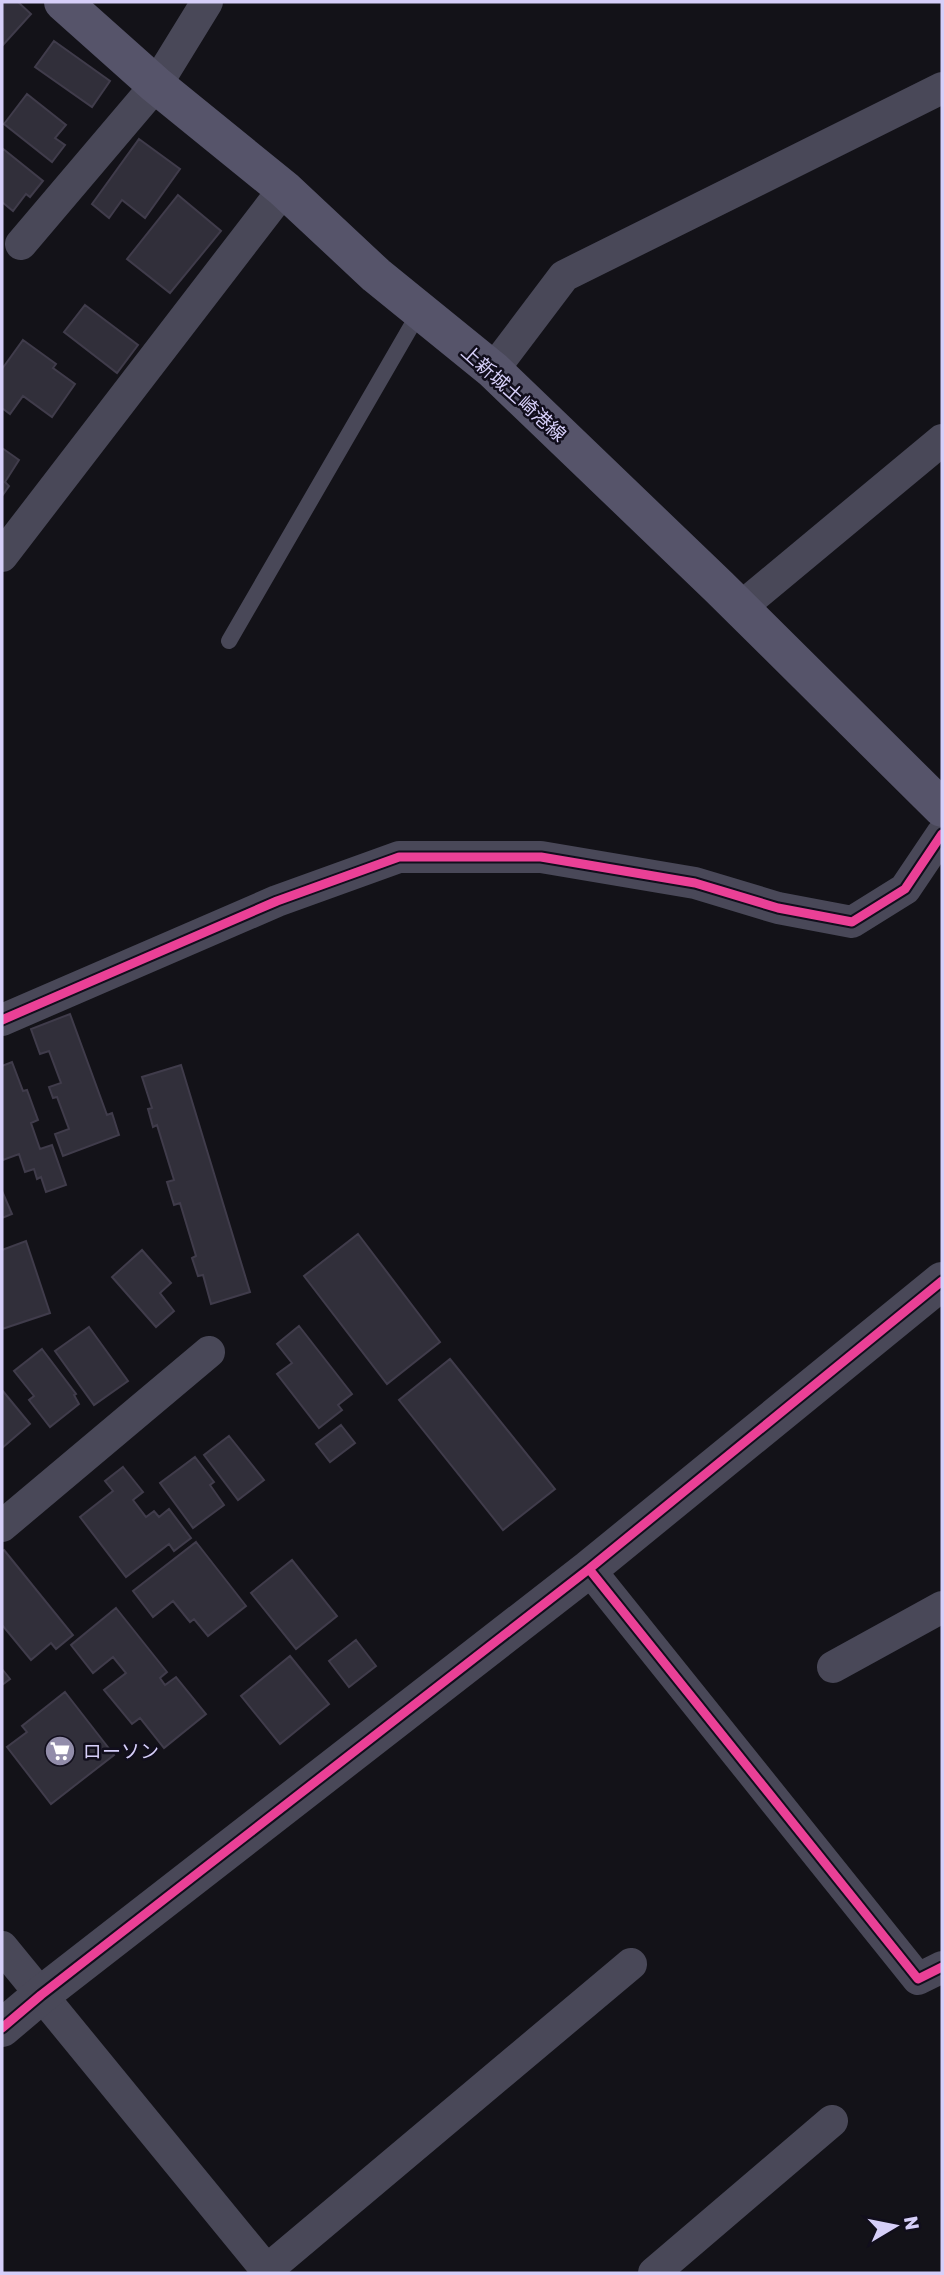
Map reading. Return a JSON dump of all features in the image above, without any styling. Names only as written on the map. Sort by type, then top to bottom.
[{"type":"main road","name":"上新城土崎港線","points":[[63,2],[156,85],[284,189],[376,275],[493,370],[740,608],[942,808]]},
{"type":"street","points":[[21,244],[156,85],[207,2]]},
{"type":"street","points":[[493,370],[564,276],[942,88]]},
{"type":"street","points":[[2,556],[284,189]]},
{"type":"street","points":[[740,608],[942,440]]},
{"type":"street","points":[[2,1020],[277,901],[399,857],[541,857],[695,883],[778,908],[852,922],[905,889],[942,834]]},
{"type":"street","points":[[2,2028],[589,1569],[942,1281]]},
{"type":"street","points":[[2,1526],[209,1352]]},
{"type":"street","points":[[589,1569],[918,1979],[942,1967]]},
{"type":"street","points":[[833,1667],[942,1606]]},
{"type":"street","points":[[2,1947],[268,2272],[631,1964]]},
{"type":"street","points":[[653,2273],[832,2121]]},
{"type":"lane","points":[[229,641],[419,311]]},
{"type":"building","points":[[2,2],[18,2],[31,14],[3,45]]},
{"type":"building","points":[[54,41],[110,81],[92,107],[35,67]]},
{"type":"building","points":[[27,94],[66,125],[55,138],[65,145],[52,162],[4,124]]},
{"type":"building","points":[[139,139],[180,169],[145,218],[122,200],[109,218],[92,204]]},
{"type":"building","points":[[2,148],[43,181],[30,197],[26,194],[13,211],[2,202]]},
{"type":"building","points":[[178,195],[221,231],[170,293],[127,259]]},
{"type":"building","points":[[85,305],[138,345],[117,373],[64,332]]},
{"type":"building","points":[[23,340],[56,364],[53,368],[75,384],[52,417],[23,396],[10,414],[2,408],[2,369]]},
{"type":"building","points":[[2,448],[19,460],[5,482],[9,486],[2,496]]},
{"type":"building","points":[[70,1014],[107,1115],[112,1113],[119,1135],[63,1156],[55,1134],[69,1129],[57,1097],[53,1098],[49,1087],[61,1083],[49,1051],[40,1054],[31,1029]]},
{"type":"building","points":[[12,1062],[23,1091],[27,1090],[38,1120],[31,1123],[40,1149],[52,1145],[66,1185],[46,1192],[41,1177],[37,1179],[34,1169],[25,1172],[19,1154],[3,1160],[2,1157],[2,1066]]},
{"type":"building","points":[[181,1065],[250,1292],[211,1304],[203,1275],[198,1276],[192,1258],[196,1256],[180,1203],[174,1205],[167,1182],[174,1180],[157,1125],[153,1127],[148,1109],[152,1108],[142,1077]]},
{"type":"building","points":[[2,1191],[12,1214],[2,1218]]},
{"type":"building","points":[[358,1234],[440,1342],[387,1384],[304,1276]]},
{"type":"building","points":[[26,1241],[50,1313],[2,1329],[2,1250]]},
{"type":"building","points":[[142,1250],[171,1283],[160,1293],[174,1311],[156,1327],[112,1277]]},
{"type":"building","points":[[299,1326],[352,1394],[338,1405],[342,1410],[319,1428],[277,1374],[292,1363],[277,1344]]},
{"type":"building","points":[[89,1327],[128,1381],[94,1405],[55,1351]]},
{"type":"building","points":[[42,1349],[76,1394],[74,1395],[79,1404],[50,1427],[29,1400],[34,1396],[14,1371]]},
{"type":"building","points":[[450,1359],[555,1489],[503,1530],[399,1400]]},
{"type":"building","points":[[2,1390],[30,1424],[2,1448]]},
{"type":"building","points":[[341,1425],[355,1443],[330,1462],[316,1444]]},
{"type":"building","points":[[229,1436],[264,1480],[238,1500],[204,1455]]},
{"type":"building","points":[[195,1457],[214,1482],[210,1485],[224,1505],[193,1528],[160,1483]]},
{"type":"building","points":[[123,1467],[143,1492],[133,1500],[146,1517],[154,1511],[159,1517],[169,1509],[191,1538],[174,1551],[169,1544],[126,1577],[80,1517],[113,1491],[105,1481]]},
{"type":"building","points":[[196,1542],[246,1606],[208,1636],[194,1619],[190,1622],[173,1601],[153,1617],[133,1591]]},
{"type":"building","points":[[4,1550],[73,1635],[56,1649],[51,1643],[31,1660],[2,1625]]},
{"type":"building","points":[[292,1560],[337,1616],[296,1649],[251,1593]]},
{"type":"building","points":[[116,1608],[167,1672],[160,1678],[165,1685],[176,1677],[206,1714],[164,1748],[140,1718],[132,1724],[104,1690],[126,1673],[113,1657],[93,1673],[71,1645]]},
{"type":"building","points":[[356,1640],[376,1666],[349,1687],[329,1661]]},
{"type":"building","points":[[290,1656],[329,1704],[280,1744],[241,1696]]},
{"type":"building","points":[[2,1669],[10,1679],[2,1685]]},
{"type":"building","name":"ローソン","points":[[65,1692],[114,1755],[51,1804],[7,1747],[27,1732],[22,1726]]},
{"type":"cycle path","points":[[2,1020],[277,901],[399,857],[541,857],[695,883],[778,908],[852,922],[905,889],[942,834]]},
{"type":"cycle path","points":[[2,2028],[589,1569],[942,1281]]},
{"type":"cycle path","points":[[589,1569],[918,1979],[942,1967]]},
{"type":"place","name":"ローソン","points":[[60,1751]]}]
